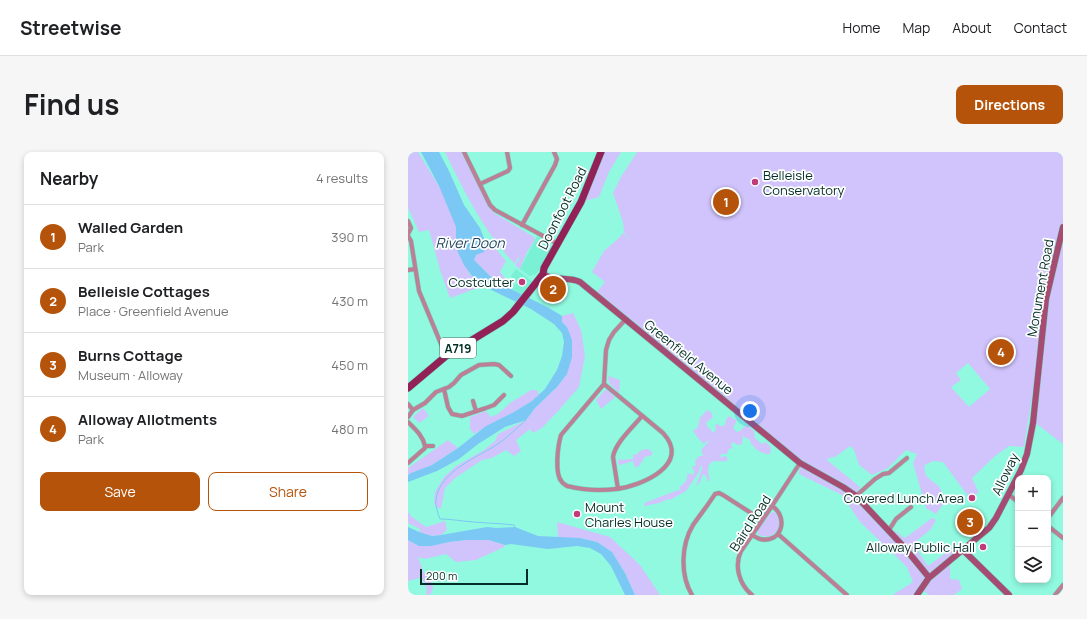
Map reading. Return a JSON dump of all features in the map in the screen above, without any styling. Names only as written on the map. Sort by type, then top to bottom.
[{"type":"main road","name":"Doonfoot Road","points":[[543,274],[544,268],[581,202],[601,152]]},
{"type":"main road","name":"A719","points":[[408,388],[446,356],[495,327],[513,312],[543,274]]},
{"type":"street","points":[[464,152],[490,204],[495,210],[558,244]]},
{"type":"street","points":[[480,184],[510,168],[507,152]]},
{"type":"street","points":[[522,225],[555,165],[556,153]]},
{"type":"street","points":[[408,221],[411,228],[408,235],[411,241],[417,284],[421,298],[446,356]]},
{"type":"street","name":"Monument Road","points":[[1033,423],[1046,299],[1063,227]]},
{"type":"street","points":[[408,270],[415,268]]},
{"type":"street","name":"Greenfield Avenue","points":[[543,274],[547,277],[572,279],[580,282],[800,463],[856,496],[889,530],[929,577]]},
{"type":"street","points":[[604,384],[669,440],[672,456],[661,471],[648,480],[618,489],[598,490],[567,486],[562,483],[557,472],[561,435],[604,384],[606,350],[609,340],[614,332],[626,320]]},
{"type":"street","points":[[408,416],[413,410],[425,403],[436,392],[454,383],[461,374],[468,370],[488,363],[499,365],[510,376]]},
{"type":"street","points":[[444,389],[448,407],[452,414],[462,416],[494,405],[504,395]]},
{"type":"street","points":[[473,401],[476,411]]},
{"type":"street","points":[[408,404],[413,410]]},
{"type":"street","points":[[618,489],[613,456],[619,443],[642,416]]},
{"type":"street","points":[[408,422],[419,432],[426,446]]},
{"type":"street","name":"Alloway","points":[[917,595],[929,577],[989,528],[996,518],[1026,460],[1033,423]]},
{"type":"street","points":[[426,446],[433,446]]},
{"type":"street","points":[[408,463],[421,453],[426,446]]},
{"type":"street","points":[[856,496],[875,479],[883,474],[889,473],[907,458]]},
{"type":"street","name":"Baird Road","points":[[752,595],[746,590],[741,581],[737,558],[800,463]]},
{"type":"street","points":[[692,595],[688,589],[685,579],[683,564],[688,535],[715,494],[719,493],[723,495],[762,520]]},
{"type":"street","points":[[1008,494],[1015,500]]},
{"type":"street","points":[[1051,514],[1063,498]]},
{"type":"street","points":[[752,535],[758,539],[764,540],[770,539],[778,534],[782,526],[781,519],[779,512],[772,506]]},
{"type":"street","points":[[889,530],[896,519],[911,507]]},
{"type":"street","points":[[1051,528],[1063,538]]},
{"type":"street","points":[[778,534],[847,595]]},
{"type":"street","points":[[963,550],[1009,595]]},
{"type":"street","points":[[1057,594],[1063,585]]},
{"type":"shaded area","points":[[408,152],[418,152],[459,219],[469,273],[480,287],[450,298],[441,273],[429,230],[419,232],[408,208]]},
{"type":"shaded area","points":[[445,152],[461,152],[480,184],[489,207],[494,213],[534,237],[535,240],[527,252],[520,269],[515,265],[519,260],[519,256],[515,264],[484,225],[467,196]]},
{"type":"shaded area","points":[[602,152],[621,152],[609,172],[599,197],[582,202]]},
{"type":"shaded area","points":[[637,152],[1063,152],[1063,226],[1050,281],[1024,447],[1009,446],[995,456],[972,478],[979,493],[968,496],[943,462],[933,461],[925,465],[925,473],[929,479],[938,485],[946,500],[936,514],[926,508],[913,463],[917,454],[906,450],[888,468],[872,475],[859,465],[854,450],[850,446],[835,457],[827,460],[860,487],[854,498],[889,533],[895,531],[905,538],[932,518],[936,520],[931,529],[913,544],[928,566],[951,549],[956,552],[950,561],[950,579],[959,580],[962,589],[954,595],[929,595],[920,588],[914,595],[894,595],[913,582],[907,567],[860,522],[842,495],[799,474],[800,463],[595,294],[605,282],[592,272],[604,251],[623,233],[635,244],[624,233],[623,222],[613,193]],"holes":[[[968,363],[990,389],[969,407],[951,387],[961,380],[956,373]]]},
{"type":"shaded area","points":[[1063,232],[1063,444],[1034,422],[1047,300]]},
{"type":"shaded area","points":[[537,236],[550,244],[552,247],[536,274],[530,276],[520,269]]},
{"type":"shaded area","points":[[488,239],[506,261],[500,272],[513,287],[512,289],[495,281],[474,260],[476,255],[483,252],[485,241]]},
{"type":"shaded area","points":[[516,269],[533,282],[524,295],[512,289],[517,283],[511,276]]},
{"type":"shaded area","points":[[573,313],[581,330],[585,356],[579,387],[542,428],[533,433],[530,429],[516,440],[521,451],[514,456],[506,450],[492,458],[482,460],[455,478],[445,488],[441,508],[437,508],[434,503],[435,492],[444,477],[456,466],[484,450],[495,441],[498,434],[526,420],[535,408],[557,387],[567,374],[567,327],[562,322],[562,316]]},
{"type":"shaded area","points":[[608,376],[620,380],[619,393],[609,383]]},
{"type":"shaded area","points":[[531,390],[537,390],[539,395],[532,401],[474,434],[470,429],[470,417],[486,411],[491,417],[498,414],[510,403]]},
{"type":"shaded area","points":[[605,390],[608,390],[615,397],[601,409],[596,400]]},
{"type":"shaded area","points":[[423,408],[429,416],[419,423],[413,417]]},
{"type":"shaded area","points":[[707,410],[711,412],[713,417],[706,423],[708,428],[711,429],[712,433],[716,430],[715,425],[718,424],[720,426],[724,426],[729,416],[736,420],[733,428],[737,432],[745,426],[748,426],[754,431],[755,438],[762,444],[766,442],[771,447],[770,454],[757,450],[751,444],[750,440],[743,436],[742,444],[738,445],[732,442],[731,445],[733,448],[729,449],[727,454],[721,454],[720,457],[726,456],[728,460],[714,461],[709,465],[708,471],[710,481],[708,481],[706,476],[703,474],[700,482],[696,486],[702,468],[701,465],[699,472],[686,491],[670,500],[668,499],[659,503],[644,506],[647,502],[678,490],[681,491],[679,487],[686,481],[687,473],[693,475],[694,471],[692,467],[696,465],[695,461],[699,456],[703,456],[701,450],[709,441],[704,444],[693,431],[698,427],[700,417]]},
{"type":"shaded area","points":[[448,440],[458,448],[432,465],[408,475],[408,468]]},
{"type":"shaded area","points":[[645,449],[652,452],[652,455],[645,457],[638,467],[635,467],[633,461],[620,465],[618,464],[618,460],[633,459],[633,454],[636,455]]},
{"type":"shaded area","points":[[408,512],[412,517],[426,527],[445,521],[447,530],[441,535],[432,536],[419,532],[420,529],[408,523]]},
{"type":"shaded area","points":[[773,512],[776,513],[780,521],[779,530],[769,537],[758,535],[758,530]]},
{"type":"shaded area","points":[[557,522],[610,537],[640,565],[660,595],[635,595],[625,573],[612,552],[597,542],[580,538],[558,538]]},
{"type":"shaded area","points":[[408,540],[419,546],[466,540],[489,540],[505,545],[504,547],[476,560],[456,562],[446,554],[425,559],[418,557],[423,571],[432,581],[433,587],[431,594],[426,595],[427,589],[422,579],[419,578],[408,581]]},
{"type":"water","name":"River Doon","points":[[421,152],[439,152],[464,205],[480,228],[485,241],[484,252],[476,255],[474,260],[495,281],[562,316],[562,322],[567,327],[572,340],[572,357],[567,374],[557,387],[535,408],[526,420],[505,427],[478,444],[459,459],[437,471],[408,482],[408,475],[411,473],[432,465],[458,448],[486,426],[532,401],[545,389],[557,370],[562,356],[564,342],[562,333],[554,324],[531,309],[477,283],[464,265],[456,248],[456,227],[439,186]]},
{"type":"water","points":[[408,527],[432,536],[487,527],[515,527],[538,536],[580,538],[597,542],[612,552],[625,573],[635,595],[625,595],[611,566],[601,554],[590,548],[577,546],[548,549],[511,544],[505,545],[489,540],[466,540],[431,546],[419,546],[408,540]]},
{"type":"waterway","points":[[515,527],[514,525],[440,519],[436,507],[436,499],[439,489],[452,473],[498,444],[526,420]]},
{"type":"place","name":"Belleisle Conservatory","points":[[755,182]]},
{"type":"place","name":"Walled Garden","points":[[726,202]]},
{"type":"place","name":"Costcutter","points":[[522,282]]},
{"type":"place","name":"Belleisle Cottages","points":[[553,289]]},
{"type":"place","name":"Alloway Allotments","points":[[1001,352]]},
{"type":"place","name":"Covered Lunch Area","points":[[972,498]]},
{"type":"place","name":"Mount Charles House","points":[[577,514]]},
{"type":"place","name":"Burns Cottage","points":[[970,522]]},
{"type":"place","name":"Alloway Public Hall","points":[[983,547]]}]
